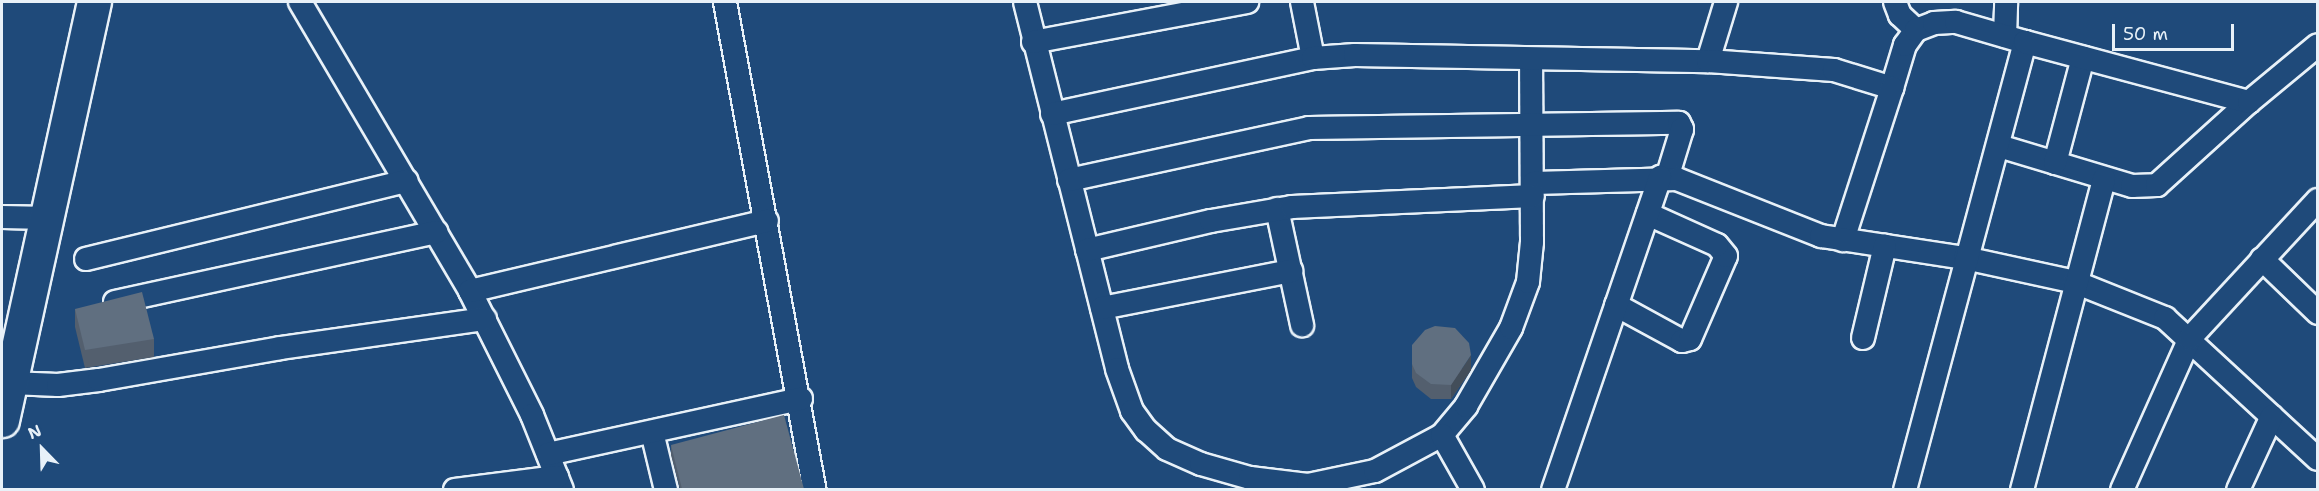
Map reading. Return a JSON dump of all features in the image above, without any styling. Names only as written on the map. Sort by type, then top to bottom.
[{"type":"highway","points":[[2,348],[26,218],[78,2]]},
{"type":"highway","points":[[2,420],[11,383],[26,218],[94,2]]},
{"type":"street","points":[[300,2],[470,291],[560,483],[455,489]]},
{"type":"street","points":[[725,2],[801,399],[815,489]]},
{"type":"street","points":[[1025,2],[1102,308],[1132,411],[1146,430],[1167,449],[1201,464],[1250,478],[1308,487],[1376,480],[1442,435],[1466,406],[1511,328],[1528,282],[1533,189],[1531,61]]},
{"type":"street","points":[[1034,42],[1247,2]]},
{"type":"street","points":[[1302,2],[1313,58]]},
{"type":"street","points":[[1708,61],[1726,2]]},
{"type":"street","points":[[1895,2],[1900,15],[1916,30]]},
{"type":"street","points":[[1905,489],[1965,258],[1999,146],[2015,39],[2006,2]]},
{"type":"street","points":[[1843,240],[1905,45],[1916,30],[1934,23],[1956,22],[2249,102]]},
{"type":"street","points":[[1999,146],[2132,186],[2157,185],[2249,102],[2318,45]]},
{"type":"street","points":[[1052,114],[1313,58],[1355,55],[1531,61],[1708,61],[1804,66],[1868,78],[1892,88]]},
{"type":"street","points":[[2055,163],[2083,57]]},
{"type":"street","points":[[1069,180],[1309,128],[1532,127],[1679,123],[1682,129],[1648,214],[1553,489]]},
{"type":"street","points":[[1087,250],[1277,209],[1339,202],[1533,189],[1664,177],[1691,182],[1786,225],[1843,240],[1965,258],[2075,282],[2165,318],[2190,338],[2318,459]]},
{"type":"street","points":[[2022,489],[2104,179]]},
{"type":"street","points":[[86,259],[407,181]]},
{"type":"street","points":[[2121,489],[2190,338],[2318,200]]},
{"type":"street","points":[[1277,209],[1302,325]]},
{"type":"street","points":[[1617,305],[1682,341],[1690,339],[1696,334],[1726,256],[1717,245],[1648,214]]},
{"type":"street","points":[[470,291],[767,221]]},
{"type":"street","points":[[98,306],[436,232]]},
{"type":"street","points":[[1863,338],[1885,246]]},
{"type":"street","points":[[2262,260],[2318,313]]},
{"type":"street","points":[[1102,308],[1290,271]]},
{"type":"street","points":[[11,383],[58,385],[99,380],[280,348],[485,319]]},
{"type":"street","points":[[548,454],[801,399]]},
{"type":"street","points":[[2238,489],[2272,416]]},
{"type":"street","points":[[652,432],[666,489]]},
{"type":"street","points":[[1442,435],[1473,489]]},
{"type":"building","points":[[142,292],[154,339],[85,350],[75,309]]},
{"type":"building","points":[[1435,326],[1455,328],[1469,343],[1471,355],[1451,385],[1431,384],[1416,373],[1412,364],[1412,345],[1425,330]]},
{"type":"building","points":[[784,415],[804,489],[682,489],[671,445]]}]
